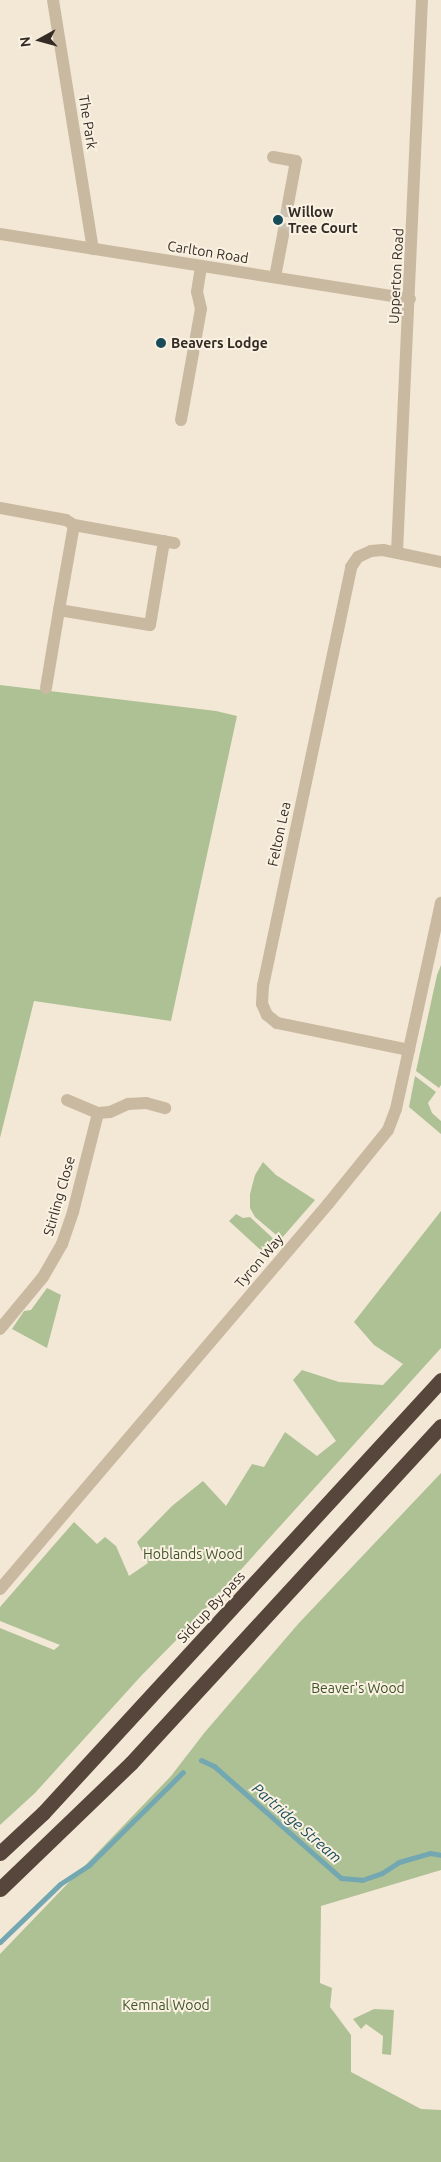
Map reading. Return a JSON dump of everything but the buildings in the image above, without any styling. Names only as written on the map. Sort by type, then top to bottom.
[{"type":"highway","name":"Sidcup By-pass","points":[[0,1852],[49,1806],[441,1380]]},
{"type":"highway","points":[[0,1889],[131,1763],[441,1426]]},
{"type":"street","name":"The Park","points":[[53,0],[92,249]]},
{"type":"street","name":"Upperton Road","points":[[397,552],[410,299],[422,0]]},
{"type":"street","points":[[273,157],[296,162],[288,204]]},
{"type":"street","name":"Carlton Road","points":[[0,234],[410,299]]},
{"type":"street","points":[[275,277],[283,235]]},
{"type":"street","points":[[181,420],[201,309],[197,292],[201,266]]},
{"type":"street","points":[[0,508],[66,520],[74,525],[169,542],[150,625],[59,610]]},
{"type":"street","points":[[46,688],[74,525]]},
{"type":"street","name":"Felton Lea","points":[[397,552],[371,551],[358,557],[351,567],[262,986],[262,1004],[267,1015],[277,1022],[408,1050]]},
{"type":"street","points":[[397,552],[441,562]]},
{"type":"street","name":"Tyron Way","points":[[0,1589],[388,1130],[396,1109],[408,1050],[438,937],[441,903]]},
{"type":"street","points":[[67,1100],[98,1113],[110,1112],[128,1104],[146,1103],[165,1108]]},
{"type":"street","name":"Stirling Close","points":[[0,1329],[43,1277],[62,1244],[73,1212],[98,1113]]},
{"type":"green space","points":[[0,685],[216,711],[237,716],[171,1021],[34,1001],[0,1138]]},
{"type":"green space","points":[[441,965],[441,1085],[439,1088],[416,1071],[437,975]]},
{"type":"green space","points":[[415,1076],[436,1092],[428,1103],[432,1113],[441,1121],[441,1134],[409,1107]]},
{"type":"green space","points":[[263,1162],[276,1175],[315,1200],[281,1239],[255,1217],[250,1208],[250,1194],[255,1175]]},
{"type":"green space","name":"Hoblands Wood","points":[[441,1211],[441,1348],[190,1626],[141,1676],[35,1793],[0,1825],[0,1628],[54,1650],[60,1645],[0,1621],[0,1607],[74,1522],[97,1544],[105,1537],[116,1546],[129,1576],[148,1563],[137,1542],[172,1506],[203,1481],[226,1506],[252,1464],[264,1467],[285,1432],[317,1456],[336,1441],[293,1380],[302,1370],[339,1382],[383,1385],[403,1364],[374,1345],[354,1322]]},
{"type":"green space","points":[[236,1214],[243,1218],[250,1217],[278,1243],[267,1256],[229,1221]]},
{"type":"green space","points":[[47,1288],[61,1295],[47,1348],[12,1329],[24,1311],[31,1310]]},
{"type":"green space","name":"Kemnal Wood","points":[[441,1473],[441,1870],[321,1906],[320,1983],[332,1988],[330,2007],[351,2035],[351,2072],[421,2109],[441,2110],[441,2162],[0,2162],[0,1954],[171,1776],[205,1732],[299,1623]]},
{"type":"green space","points":[[374,2009],[394,2010],[391,2055],[382,2054],[383,2036],[366,2024],[361,2029],[353,2019]]},
{"type":"waterway","name":"Partridge Stream","points":[[201,1760],[214,1766],[341,1878],[362,1880],[382,1873],[399,1862],[430,1853],[441,1855]]},
{"type":"waterway","name":"Partridge Stream","points":[[0,1942],[60,1884],[89,1865],[183,1772]]},
{"type":"tunnel","points":[[283,235],[288,204]]},
{"type":"place","name":"Willow Tree Court","points":[[278,220]]},
{"type":"place","name":"Beavers Lodge","points":[[161,343]]},
{"type":"park label","name":"Beaver's Wood","points":[[358,1688]]}]
